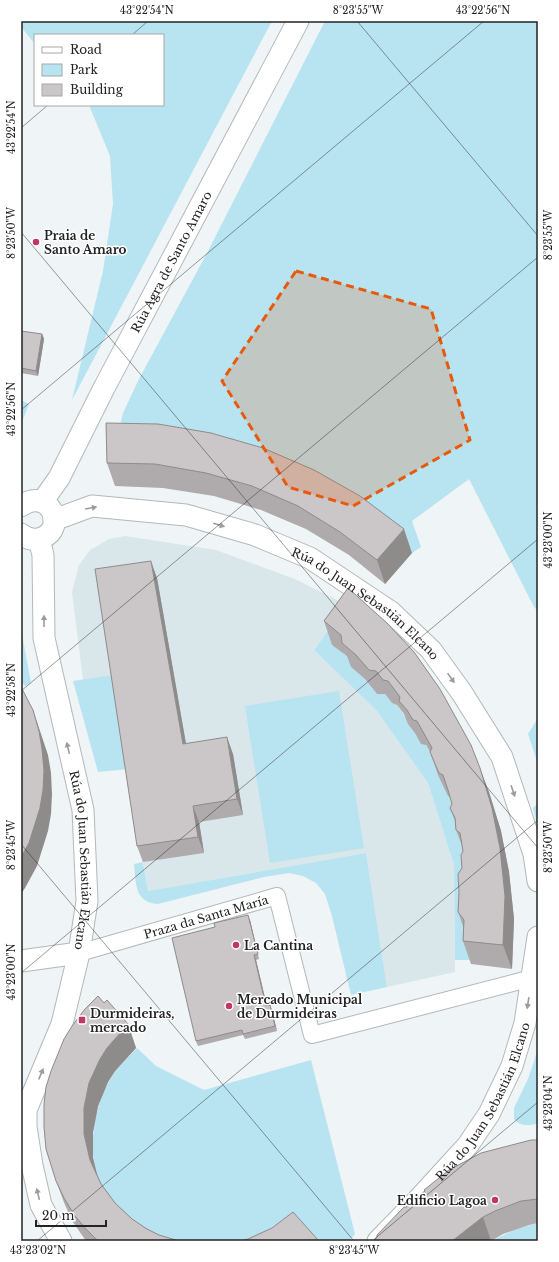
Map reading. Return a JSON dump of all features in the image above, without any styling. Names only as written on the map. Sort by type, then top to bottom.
[{"type":"street","name":"Rúa Agra de Santo Amaro","points":[[42,502],[59,478],[104,388],[298,21]]},
{"type":"street","points":[[21,506],[30,501],[42,502],[51,509],[54,525],[50,532],[30,537]]},
{"type":"street","name":"Rúa do Juan Sebastián Elcano","points":[[54,520],[92,506],[186,515],[255,535],[310,558],[391,612],[431,650],[462,693],[502,757],[536,855],[538,881]]},
{"type":"street","name":"Rúa do Juan Sebastián Elcano","points":[[30,537],[43,555],[44,638],[83,810],[87,901],[79,953],[62,1024],[24,1113],[30,1158],[41,1205],[61,1241]]},
{"type":"street","name":"Praza da Santa María","points":[[79,953],[277,896],[312,1035],[532,978]]},
{"type":"street","name":"Rúa do Juan Sebastián Elcano","points":[[378,1241],[468,1145],[489,1114],[512,1066],[525,1023],[538,937]]},
{"type":"street","points":[[21,961],[79,953]]},
{"type":"street","points":[[416,1202],[453,1173],[481,1161]]},
{"type":"highlighted area","points":[[296,271],[431,309],[470,440],[353,506],[288,487],[222,381]]},
{"type":"shaded area","points":[[125,536],[216,550],[295,579],[347,605],[314,650],[377,711],[428,783],[454,865],[455,972],[387,987],[366,853],[148,891],[114,676],[83,680],[72,592],[79,565],[90,550],[109,539]]},
{"type":"green space","points":[[24,21],[272,21],[72,400],[103,271],[113,204],[110,156],[89,106],[164,106],[164,34],[34,34],[34,43],[21,27],[21,24]]},
{"type":"green space","points":[[325,21],[538,21],[538,611],[534,607],[469,479],[412,521],[421,547],[412,553],[115,446],[123,413],[139,379],[207,253]]},
{"type":"green space","points":[[21,400],[29,404],[21,424]]},
{"type":"green space","points":[[347,605],[353,661],[351,667],[365,679],[377,694],[383,692],[392,703],[396,704],[425,744],[451,798],[463,842],[471,960],[455,960],[454,865],[428,783],[377,711],[314,650]]},
{"type":"green space","points":[[21,629],[31,683],[25,686],[21,682]]},
{"type":"green space","points":[[114,675],[129,769],[98,772],[73,681]]},
{"type":"green space","points":[[339,691],[364,848],[270,863],[245,706]]},
{"type":"green space","points":[[538,718],[538,764],[528,734]]},
{"type":"green space","points":[[538,803],[538,827],[533,808]]},
{"type":"green space","points":[[366,853],[387,987],[351,995],[332,916],[325,894],[316,883],[303,876],[289,873],[264,877],[158,904],[150,903],[140,896],[136,884],[134,864],[143,862],[148,891]]},
{"type":"green space","points":[[137,1048],[156,1066],[204,1090],[311,1060],[355,1234],[349,1241],[139,1241],[117,1218],[95,1171],[92,1145],[95,1119],[102,1094],[115,1071]]},
{"type":"green space","points":[[538,1049],[538,1124],[522,1124],[516,1122],[514,1119],[514,1108],[528,1079]]},
{"type":"green space","points":[[538,1223],[538,1241],[491,1241],[516,1229]]},
{"type":"building","points":[[21,331],[42,334],[36,371],[21,368]]},
{"type":"building","points":[[106,423],[158,424],[211,433],[263,448],[314,470],[360,496],[404,529],[377,560],[340,532],[298,506],[252,486],[206,473],[155,464],[107,463]]},
{"type":"building","points":[[151,561],[183,744],[227,737],[237,799],[193,806],[198,837],[137,846],[95,569]]},
{"type":"building","points":[[348,588],[387,623],[414,652],[440,689],[471,745],[480,768],[492,808],[500,848],[505,896],[503,945],[463,941],[464,920],[458,912],[458,874],[462,868],[461,855],[463,851],[460,833],[456,830],[455,818],[450,808],[452,804],[448,790],[443,775],[439,773],[430,752],[432,748],[417,721],[413,720],[399,701],[400,697],[388,681],[383,680],[376,671],[369,670],[356,655],[342,643],[341,635],[324,621]]},
{"type":"building","points":[[21,687],[33,710],[39,731],[44,770],[40,808],[29,843],[21,857]]},
{"type":"building","points":[[248,915],[258,954],[254,955],[266,1006],[270,1005],[275,1026],[243,1034],[242,1030],[196,1041],[172,938],[215,927],[214,923]]},
{"type":"building","points":[[98,996],[104,1003],[107,1000],[128,1024],[107,1048],[89,1083],[84,1108],[84,1134],[90,1160],[101,1184],[115,1203],[132,1219],[159,1235],[179,1241],[98,1241],[75,1216],[56,1181],[46,1149],[44,1104],[46,1087],[64,1039],[85,1009]]},
{"type":"building","points":[[531,1140],[538,1140],[538,1199],[521,1201],[495,1211],[483,1217],[452,1241],[374,1241],[377,1235],[404,1207],[406,1207],[449,1170],[481,1153]]},
{"type":"building","points":[[293,1212],[319,1241],[240,1241],[272,1228]]},
{"type":"place","name":"Praia de Santo Amaro","points":[[36,242]]},
{"type":"place","name":"La Cantina","points":[[236,945]]},
{"type":"place","name":"Mercado Municipal de Durmideiras","points":[[229,1006]]},
{"type":"place","name":"Durmideiras, mercado","points":[[82,1020]]},
{"type":"place","name":"Edificio Lagoa","points":[[495,1200]]}]
